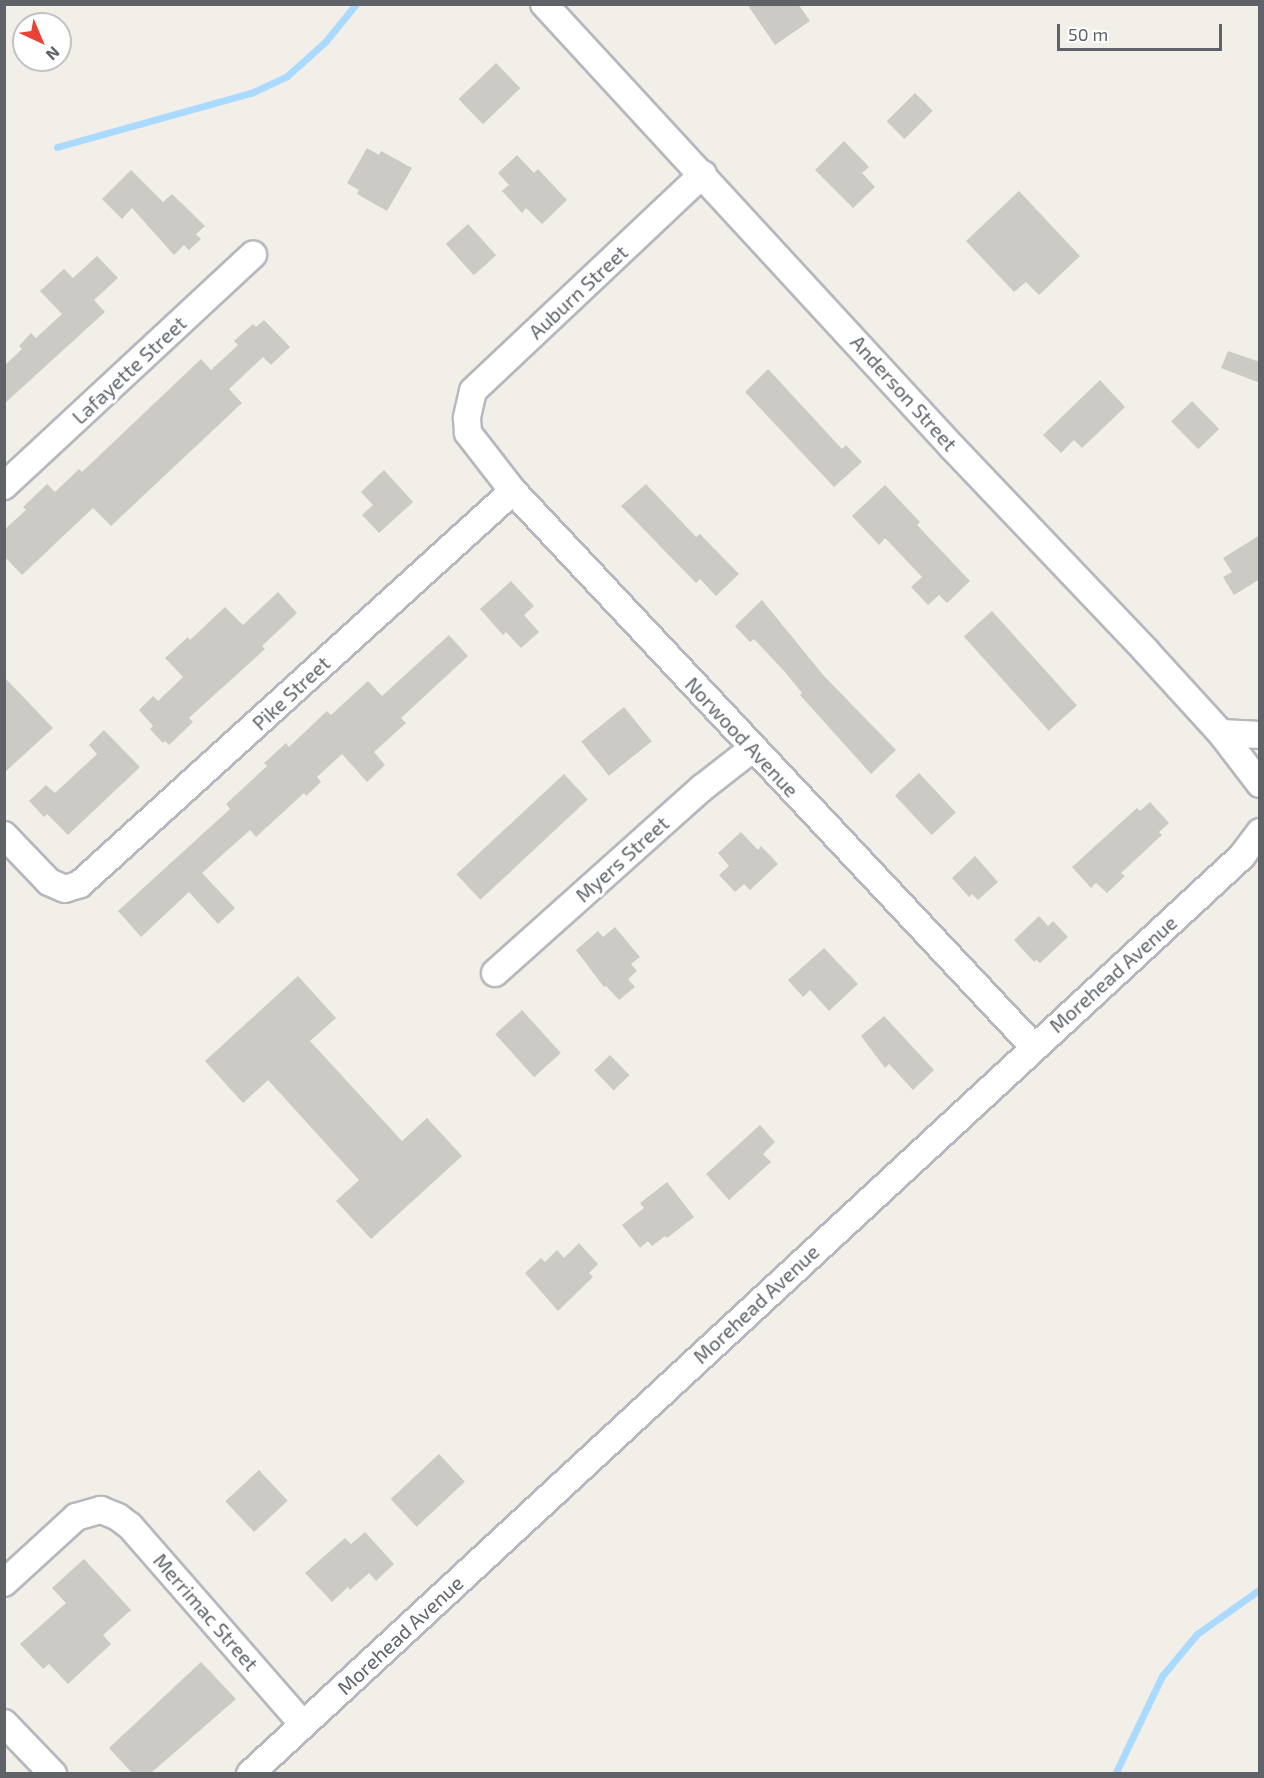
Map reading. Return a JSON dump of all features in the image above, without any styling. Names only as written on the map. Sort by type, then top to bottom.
[{"type":"street","name":"Anderson Street","points":[[544,4],[945,439],[1221,733],[1260,784]]},
{"type":"street","name":"Auburn Street","points":[[467,418],[473,391],[703,174]]},
{"type":"street","name":"Lafayette Street","points":[[4,486],[253,255]]},
{"type":"street","name":"Norwood Avenue","points":[[467,418],[468,433],[513,491],[752,749],[1033,1046]]},
{"type":"street","name":"Pike Street","points":[[4,835],[49,882],[65,889],[80,884],[513,491]]},
{"type":"street","points":[[1221,733],[1260,735]]},
{"type":"street","name":"Myers Street","points":[[495,973],[702,788],[752,749]]},
{"type":"street","name":"Morehead Avenue","points":[[250,1773],[1033,1046],[1242,856],[1260,832]]},
{"type":"street","name":"Merrimac Street","points":[[4,1583],[76,1518],[101,1510],[130,1526],[303,1724]]},
{"type":"street","points":[[4,1724],[53,1773]]},
{"type":"building","points":[[747,4],[798,4],[810,21],[775,45]]},
{"type":"building","points":[[496,63],[520,88],[483,124],[459,99]]},
{"type":"building","points":[[915,93],[933,111],[904,139],[887,121]]},
{"type":"building","points":[[844,141],[869,167],[862,173],[875,187],[853,208],[815,170]]},
{"type":"building","points":[[367,148],[379,155],[381,151],[412,168],[387,211],[357,194],[359,190],[347,183]]},
{"type":"building","points":[[517,155],[534,173],[538,169],[567,200],[542,224],[526,208],[522,213],[502,191],[509,185],[498,173]]},
{"type":"building","points":[[131,170],[163,202],[172,194],[205,226],[196,234],[201,239],[189,250],[184,245],[174,255],[132,208],[122,219],[102,199]]},
{"type":"building","points":[[1019,191],[1080,256],[1039,295],[1026,282],[1014,292],[966,241]]},
{"type":"building","points":[[468,224],[496,255],[474,275],[446,244]]},
{"type":"building","points":[[97,256],[118,278],[94,300],[105,312],[4,404],[4,366],[22,349],[19,346],[31,333],[36,338],[62,314],[40,291],[64,269],[73,278]]},
{"type":"building","points":[[264,320],[290,347],[271,365],[263,357],[229,389],[242,403],[111,526],[93,508],[22,575],[4,556],[4,530],[26,510],[23,507],[47,484],[55,492],[79,469],[82,472],[201,359],[211,370],[238,345],[234,341],[253,324],[256,327]]},
{"type":"building","points":[[1228,351],[1260,362],[1260,383],[1221,368]]},
{"type":"building","points":[[768,369],[842,449],[846,445],[862,462],[834,487],[745,392]]},
{"type":"building","points":[[1100,380],[1125,407],[1082,448],[1074,440],[1061,453],[1043,435]]},
{"type":"building","points":[[1192,401],[1219,429],[1198,449],[1171,421]]},
{"type":"building","points":[[384,470],[413,502],[379,533],[362,515],[373,505],[361,492]]},
{"type":"building","points":[[646,484],[696,537],[700,534],[739,574],[716,596],[700,579],[696,583],[621,506]]},
{"type":"building","points":[[885,485],[920,522],[917,525],[970,581],[947,603],[939,595],[928,605],[911,587],[922,577],[885,538],[879,545],[852,516]]},
{"type":"building","points":[[1260,535],[1260,579],[1234,595],[1223,577],[1232,572],[1223,558]]},
{"type":"building","points":[[511,581],[534,606],[524,615],[539,632],[521,648],[506,632],[503,635],[480,609]]},
{"type":"building","points":[[278,592],[297,613],[262,646],[265,649],[189,718],[193,722],[169,745],[165,741],[163,743],[150,729],[153,726],[139,710],[153,696],[158,701],[183,677],[165,658],[188,637],[190,640],[225,607],[243,625]]},
{"type":"building","points":[[762,600],[824,676],[896,750],[871,774],[800,695],[802,693],[785,672],[754,639],[750,642],[735,626]]},
{"type":"building","points":[[992,611],[1077,705],[1049,731],[964,636]]},
{"type":"building","points":[[449,635],[468,656],[401,718],[406,723],[374,752],[385,765],[367,782],[342,754],[317,777],[321,782],[306,796],[304,793],[256,837],[250,830],[202,873],[235,908],[218,924],[189,892],[141,937],[118,911],[230,809],[226,804],[267,766],[264,763],[286,743],[289,747],[327,711],[331,715],[368,681],[382,696]]},
{"type":"building","points":[[4,677],[53,728],[4,773]]},
{"type":"building","points":[[624,707],[652,741],[609,776],[581,742]]},
{"type":"building","points":[[104,730],[140,767],[68,835],[47,814],[44,817],[29,801],[46,785],[55,793],[97,754],[89,745]]},
{"type":"building","points":[[919,773],[956,812],[932,835],[895,796]]},
{"type":"building","points":[[564,774],[588,800],[480,900],[456,874]]},
{"type":"building","points":[[1150,802],[1169,823],[1159,832],[1162,835],[1121,873],[1125,876],[1107,893],[1096,883],[1091,888],[1072,867],[1137,808],[1140,811]]},
{"type":"building","points":[[741,832],[758,850],[761,846],[778,864],[750,890],[744,884],[735,892],[719,875],[729,866],[718,853]]},
{"type":"building","points":[[975,856],[998,882],[978,900],[972,894],[969,897],[952,878]]},
{"type":"building","points":[[1039,916],[1048,926],[1053,921],[1068,937],[1040,963],[1036,960],[1034,962],[1014,940]]},
{"type":"building","points":[[615,927],[640,957],[631,964],[637,971],[628,979],[635,987],[619,1000],[606,986],[604,987],[576,950],[598,931],[603,937]]},
{"type":"building","points":[[824,948],[858,984],[829,1011],[810,990],[803,997],[788,980]]},
{"type":"building","points":[[298,976],[336,1018],[310,1041],[402,1141],[427,1118],[462,1156],[371,1239],[336,1201],[359,1180],[268,1080],[243,1103],[205,1061]]},
{"type":"building","points":[[522,1010],[561,1053],[534,1077],[495,1034]]},
{"type":"building","points":[[884,1016],[934,1070],[913,1090],[889,1064],[885,1068],[861,1036]]},
{"type":"building","points":[[610,1055],[629,1075],[614,1090],[594,1070]]},
{"type":"building","points":[[760,1125],[775,1142],[763,1154],[771,1162],[729,1200],[706,1174]]},
{"type":"building","points":[[667,1182],[694,1217],[667,1238],[665,1236],[652,1246],[648,1241],[640,1248],[622,1225],[644,1208],[640,1203]]},
{"type":"building","points":[[579,1243],[598,1264],[589,1273],[593,1277],[558,1311],[525,1273],[541,1258],[545,1262],[557,1250],[564,1258]]},
{"type":"building","points":[[439,1454],[465,1482],[417,1527],[391,1499]]},
{"type":"building","points":[[259,1470],[288,1501],[254,1532],[225,1501]]},
{"type":"building","points":[[365,1532],[394,1564],[376,1581],[369,1573],[350,1590],[348,1587],[332,1602],[305,1573],[345,1538],[351,1544]]},
{"type":"building","points":[[84,1559],[131,1610],[103,1635],[111,1644],[68,1684],[49,1664],[43,1669],[20,1644],[66,1603],[52,1588]]},
{"type":"building","points":[[201,1662],[236,1699],[151,1773],[132,1773],[109,1748]]},
{"type":"waterway","points":[[57,147],[251,93],[287,76],[325,42],[356,4]]},
{"type":"waterway","points":[[1115,1774],[1162,1676],[1197,1634],[1260,1589]]}]
